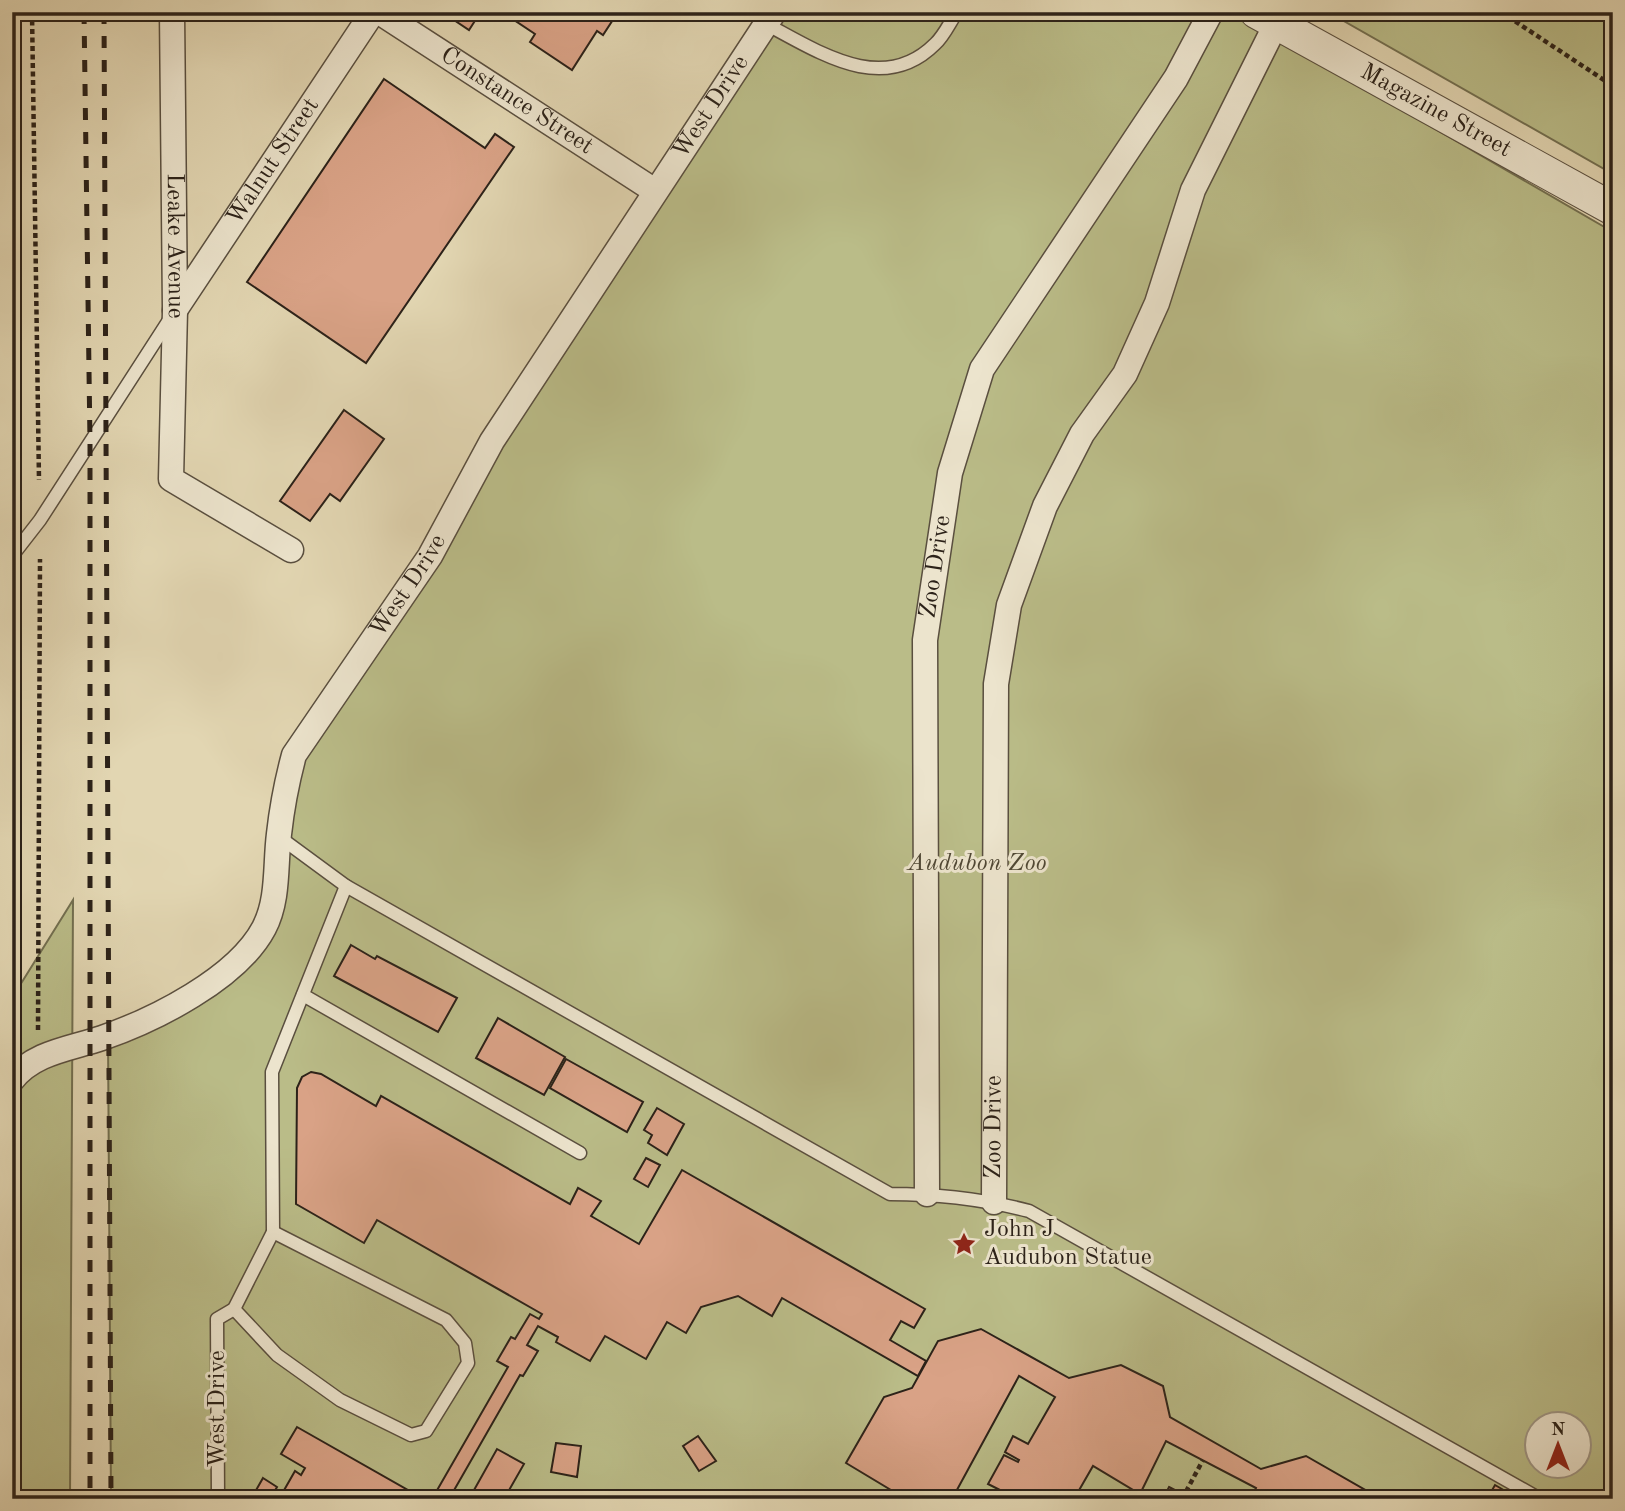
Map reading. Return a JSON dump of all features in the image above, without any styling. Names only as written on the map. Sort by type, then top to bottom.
[{"type":"street","name":"Leake Avenue","points":[[172,12],[175,310],[171,479],[290,550]]},
{"type":"street","name":"Walnut Street","points":[[175,310],[373,12]]},
{"type":"street","name":"Constance Street","points":[[379,12],[655,191]]},
{"type":"street","name":"Zoo Drive","points":[[927,1194],[925,640],[950,473],[982,369],[1176,78],[1211,12]]},
{"type":"street","name":"West Drive","points":[[12,1080],[38,1057],[108,1036],[213,982],[264,929],[276,890],[278,836],[285,787],[294,755],[430,556],[492,441],[770,18]]},
{"type":"street","name":"Zoo Drive","points":[[994,1202],[996,684],[1009,605],[1045,506],[1082,434],[1125,374],[1157,303],[1193,190],[1266,18]]},
{"type":"street","name":"Magazine Street","points":[[1266,18],[1613,209]]},
{"type":"lane","points":[[770,18],[839,63],[877,70],[911,63],[936,43],[957,12]]},
{"type":"lane","points":[[12,556],[40,520],[175,310]]},
{"type":"lane","points":[[278,836],[346,886],[890,1194],[927,1194],[994,1202],[1029,1211],[1539,1499]]},
{"type":"lane","points":[[273,1232],[446,1320],[465,1343],[468,1363],[426,1431],[411,1434],[330,1393],[277,1355],[234,1309],[273,1232],[272,1072],[346,886]]},
{"type":"lane","points":[[303,995],[580,1153]]},
{"type":"lane","name":"West Drive","points":[[218,1499],[218,1319],[234,1309]]},
{"type":"lane","points":[[1605,1499],[1613,1493]]},
{"type":"path","points":[[1501,12],[1613,86]]},
{"type":"path","points":[[1182,1499],[1203,1460]]},
{"type":"green space","name":"Audubon Zoo","points":[[786,12],[1234,12],[1613,232],[1613,1499],[111,1499],[108,1036],[213,982],[264,929],[294,755],[492,441]]},
{"type":"green space","points":[[1328,12],[1613,12],[1613,174]]},
{"type":"green space","points":[[73,900],[70,1499],[12,1499],[12,998]]},
{"type":"building","points":[[451,12],[480,13],[469,30],[448,16]]},
{"type":"building","points":[[502,12],[618,12],[603,35],[597,31],[572,70],[530,42],[535,34]]},
{"type":"building","points":[[384,79],[485,148],[495,134],[514,147],[366,363],[247,282]]},
{"type":"building","points":[[344,410],[384,439],[340,501],[330,494],[310,521],[280,501]]},
{"type":"building","points":[[351,945],[457,998],[438,1032],[334,976]]},
{"type":"building","points":[[498,1018],[565,1057],[544,1095],[476,1058]]},
{"type":"building","points":[[566,1059],[643,1102],[627,1132],[550,1088]]},
{"type":"building","points":[[311,1072],[321,1074],[376,1106],[381,1096],[570,1204],[578,1188],[601,1201],[591,1216],[639,1244],[682,1170],[925,1309],[914,1328],[901,1321],[890,1340],[926,1361],[918,1376],[782,1298],[772,1316],[738,1296],[701,1307],[686,1333],[667,1322],[646,1359],[605,1336],[590,1361],[556,1342],[558,1337],[538,1326],[527,1345],[538,1351],[523,1376],[520,1375],[449,1499],[432,1499],[508,1367],[497,1361],[511,1337],[515,1339],[530,1314],[539,1319],[542,1314],[377,1220],[364,1243],[296,1204],[297,1088],[302,1077]]},
{"type":"building","points":[[657,1108],[684,1124],[667,1155],[648,1143],[652,1135],[644,1130]]},
{"type":"building","points":[[646,1158],[660,1165],[648,1187],[634,1179]]},
{"type":"building","points":[[981,1329],[1069,1378],[1121,1365],[1163,1386],[1170,1417],[1261,1469],[1306,1456],[1367,1491],[1363,1499],[1251,1499],[1256,1488],[1166,1441],[1140,1494],[1093,1466],[1074,1499],[1004,1499],[1002,1491],[988,1484],[1004,1455],[1018,1462],[1019,1460],[1005,1452],[1013,1436],[1028,1444],[1055,1397],[1019,1376],[952,1499],[906,1499],[846,1463],[884,1397],[912,1388],[938,1341]]},
{"type":"building","points":[[297,1427],[413,1493],[410,1499],[279,1499],[295,1471],[301,1475],[305,1468],[281,1454]]},
{"type":"building","points":[[698,1436],[716,1461],[699,1471],[683,1446]]},
{"type":"building","points":[[556,1443],[581,1446],[577,1477],[551,1472]]},
{"type":"building","points":[[497,1449],[524,1464],[504,1499],[469,1499]]},
{"type":"building","points":[[263,1478],[277,1487],[270,1499],[251,1499]]},
{"type":"building","points":[[1495,1485],[1519,1499],[1487,1499]]},
{"type":"building","points":[[1169,1487],[1192,1499],[1163,1499]]},
{"type":"railway","points":[[84,12],[90,442],[90,1499]]},
{"type":"railway","points":[[104,12],[111,1499]]},
{"type":"place","name":"John J Audubon Statue","points":[[964,1244]]}]
